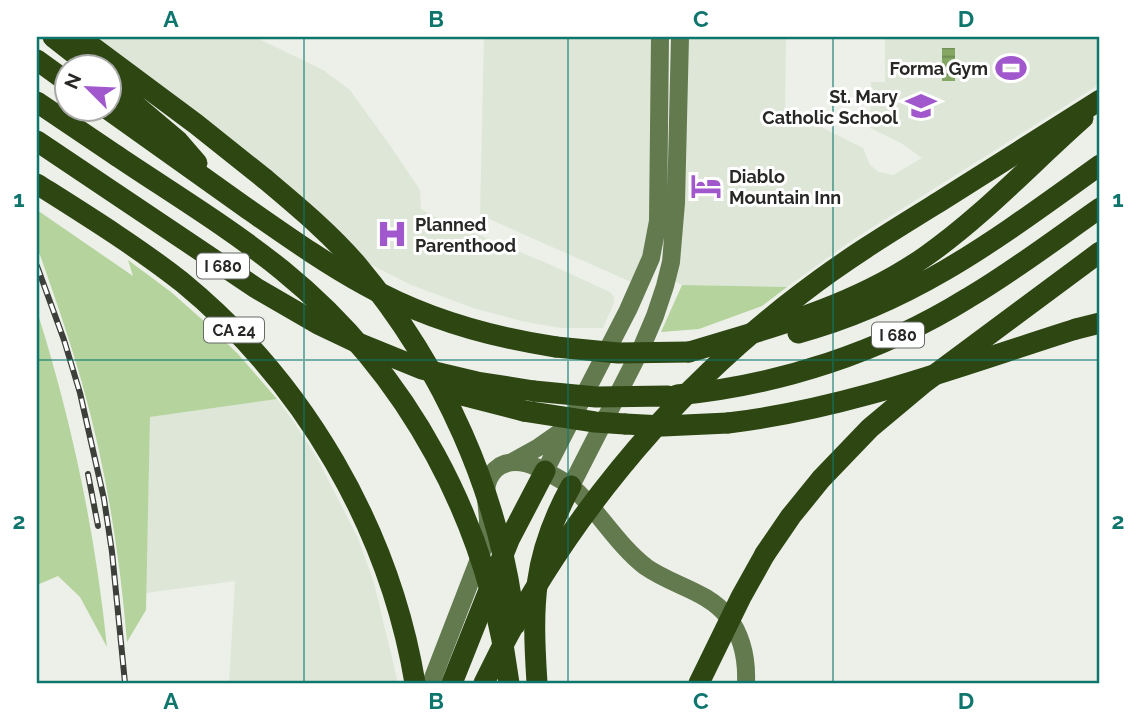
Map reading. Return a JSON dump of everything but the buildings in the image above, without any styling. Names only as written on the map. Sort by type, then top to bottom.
[{"type":"highway","points":[[52,37],[72,52]]},
{"type":"highway","points":[[79,37],[196,124],[295,204],[356,264],[419,349],[446,397],[478,472],[500,544],[514,617],[519,683]]},
{"type":"highway","points":[[37,60],[52,71]]},
{"type":"highway","points":[[122,94],[178,141],[216,186]]},
{"type":"highway","points":[[688,352],[816,313],[863,293],[901,272],[948,239],[1100,101]]},
{"type":"highway","points":[[484,683],[524,607],[576,525],[644,439],[711,370],[775,314],[833,270],[1100,101]]},
{"type":"highway","points":[[37,102],[284,271],[337,320],[384,374],[426,436],[469,525],[491,593],[509,683]]},
{"type":"highway","name":"I 680","points":[[122,119],[291,239],[365,285],[388,296],[456,324],[503,337],[556,347],[618,353],[688,352],[738,346],[836,322],[882,304],[968,258],[1100,165]]},
{"type":"highway","name":"I 680","points":[[37,141],[276,301],[339,334],[422,369],[502,386],[596,397],[668,396],[719,390],[767,381],[835,361],[925,323],[968,298],[1100,208]]},
{"type":"highway","name":"CA 24","points":[[37,184],[164,269],[236,332],[276,377],[312,425],[337,466],[371,534],[397,609],[415,683]]},
{"type":"highway","points":[[699,683],[765,554],[821,479],[870,428],[925,382],[1100,252]]},
{"type":"highway","points":[[422,369],[462,395],[524,411],[625,424],[663,426],[728,423],[780,416],[855,399],[1100,323]]},
{"type":"highway","points":[[452,683],[509,540],[545,471]]},
{"type":"highway","points":[[537,683],[534,626],[536,584],[550,529],[571,486]]},
{"type":"main road","points":[[545,471],[628,310],[651,258],[659,221],[660,37]]},
{"type":"main road","points":[[571,486],[641,349],[663,293],[671,262],[676,203],[680,37]]},
{"type":"main road","points":[[431,683],[486,541],[487,483],[493,472],[501,466],[552,439],[566,428]]},
{"type":"main road","points":[[512,462],[531,465],[571,486],[640,562],[700,594],[724,612],[742,645],[746,683]]},
{"type":"shaded area","points":[[255,37],[323,70],[350,90],[389,144],[420,190],[421,209],[610,292],[614,303],[603,328],[561,328],[473,308],[411,285],[360,259],[271,174],[174,94],[122,56],[122,52],[116,52],[98,39]]},
{"type":"shaded area","points":[[484,37],[660,37],[658,221],[640,286],[480,215]]},
{"type":"shaded area","points":[[680,37],[786,37],[785,111],[863,148],[870,165],[879,172],[893,175],[922,158],[901,143],[870,128],[871,82],[885,82],[885,37],[1100,37],[1100,84],[854,239],[787,287],[682,285],[667,277]]},
{"type":"shaded area","points":[[942,48],[955,48],[955,81],[942,81]]},
{"type":"shaded area","points":[[37,210],[133,276],[128,260],[171,292],[238,354],[277,399],[150,417],[146,610],[127,642],[116,544],[105,479],[77,367],[37,251]]},
{"type":"shaded area","points":[[682,285],[787,287],[762,306],[699,329],[661,332]]},
{"type":"shaded area","points":[[37,311],[81,477],[96,561],[107,647],[80,597],[58,576],[37,585]]},
{"type":"shaded area","points":[[277,399],[317,458],[358,538],[374,583],[398,683],[229,683],[235,581],[146,593],[150,417]]},
{"type":"railway","points":[[37,266],[80,393],[104,499],[125,683]]},
{"type":"railway","points":[[88,474],[98,526]]},
{"type":"place","name":"Forma Gym","points":[[1011,68]]},
{"type":"place","name":"St. Mary Catholic School","points":[[921,106]]},
{"type":"place","name":"Diablo Mountain Inn","points":[[706,186]]},
{"type":"place","name":"Planned Parenthood","points":[[392,234]]}]
